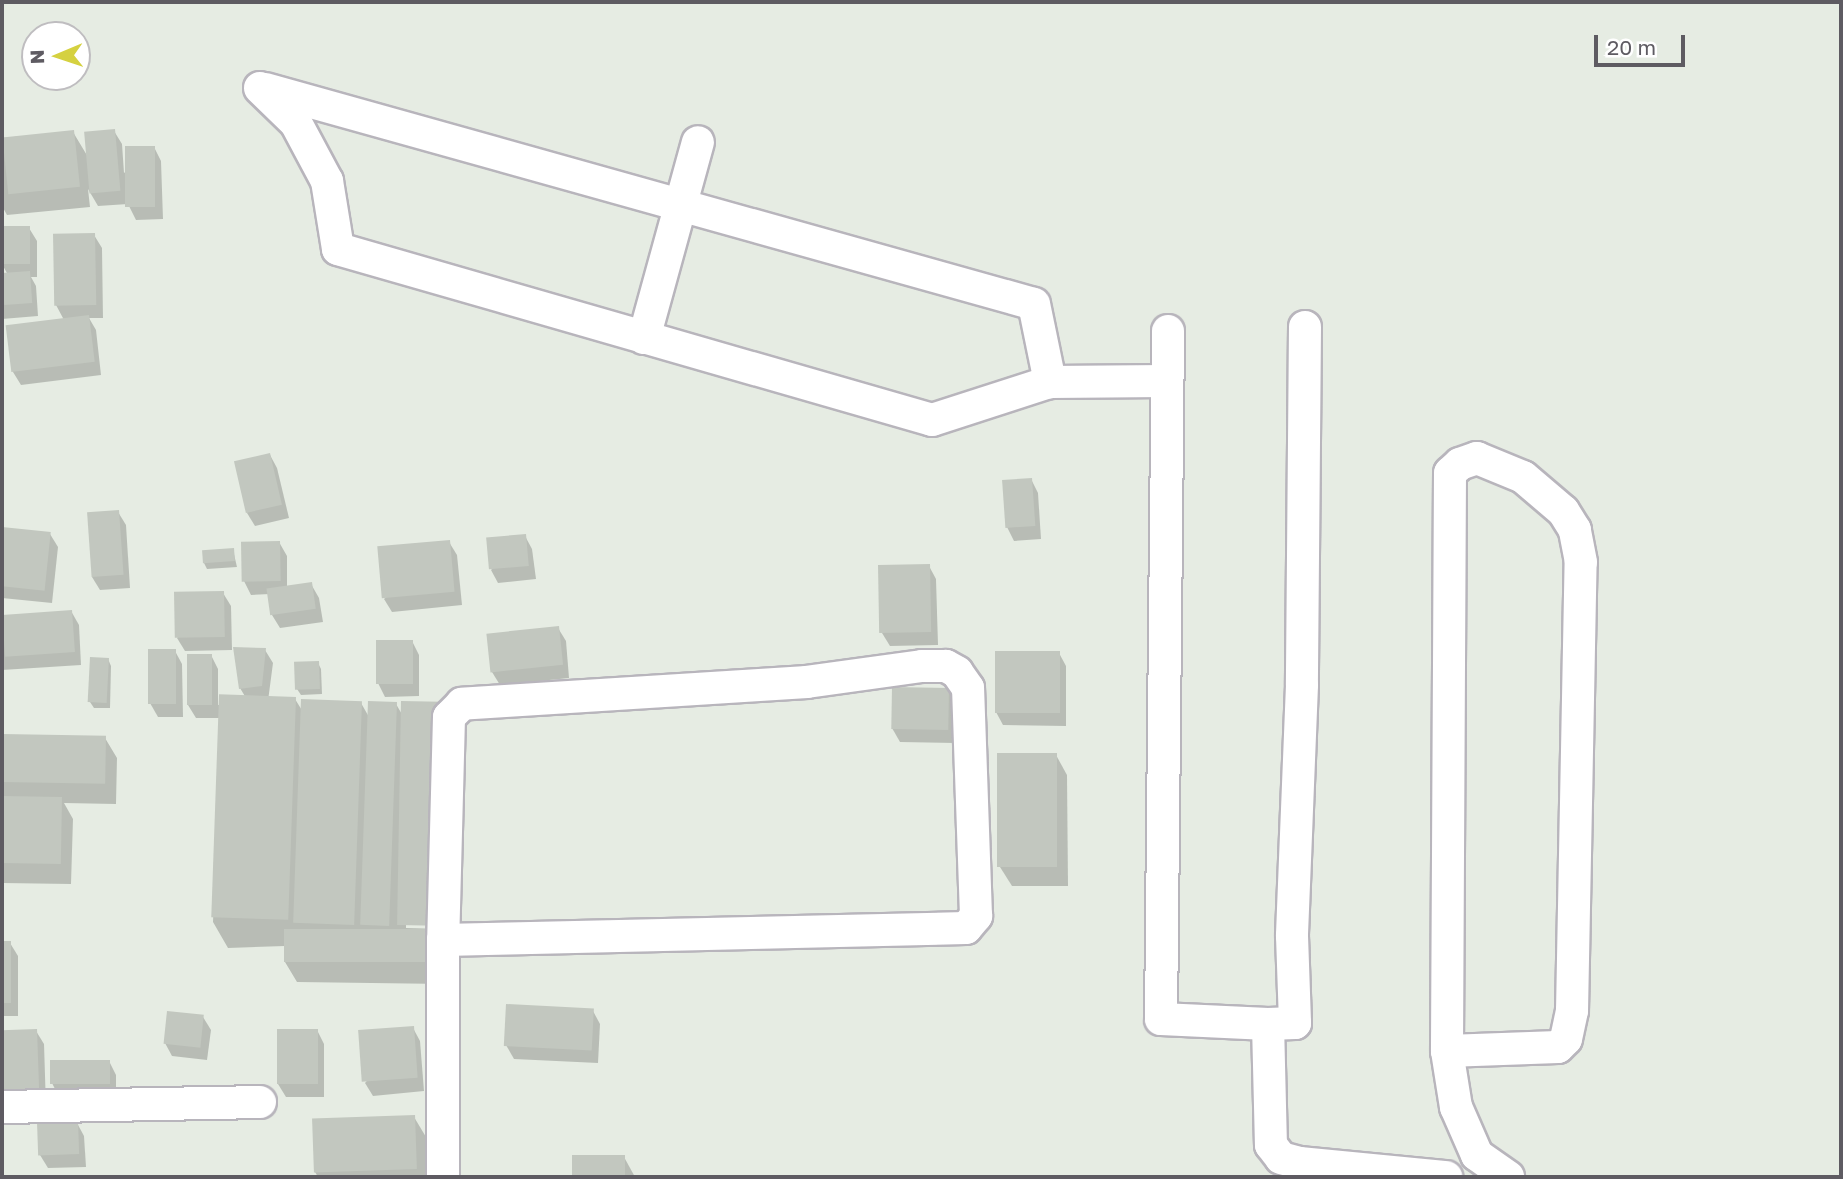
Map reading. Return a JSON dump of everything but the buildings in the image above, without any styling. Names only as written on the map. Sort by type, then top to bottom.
[{"type":"street","points":[[1050,382],[1034,304],[260,88],[296,123],[327,181],[338,249],[932,421],[1050,382],[1166,381]]},
{"type":"street","points":[[644,338],[698,142]]},
{"type":"street","points":[[1168,331],[1161,1019],[1268,1024],[1295,1023],[1292,936],[1302,672],[1305,327]]},
{"type":"street","points":[[1447,1051],[1558,1047],[1566,1038],[1572,1011],[1581,562],[1576,530],[1563,511],[1523,477],[1478,458],[1460,464],[1450,472],[1447,1051],[1456,1108],[1477,1155],[1508,1177]]},
{"type":"street","points":[[443,940],[966,928],[976,916],[968,688],[957,671],[946,666],[922,666],[807,682],[462,704],[449,717],[443,940],[443,1177]]},
{"type":"street","points":[[1268,1024],[1271,1145],[1281,1157],[1300,1163],[1446,1177]]},
{"type":"street","points":[[2,1107],[260,1102]]}]
